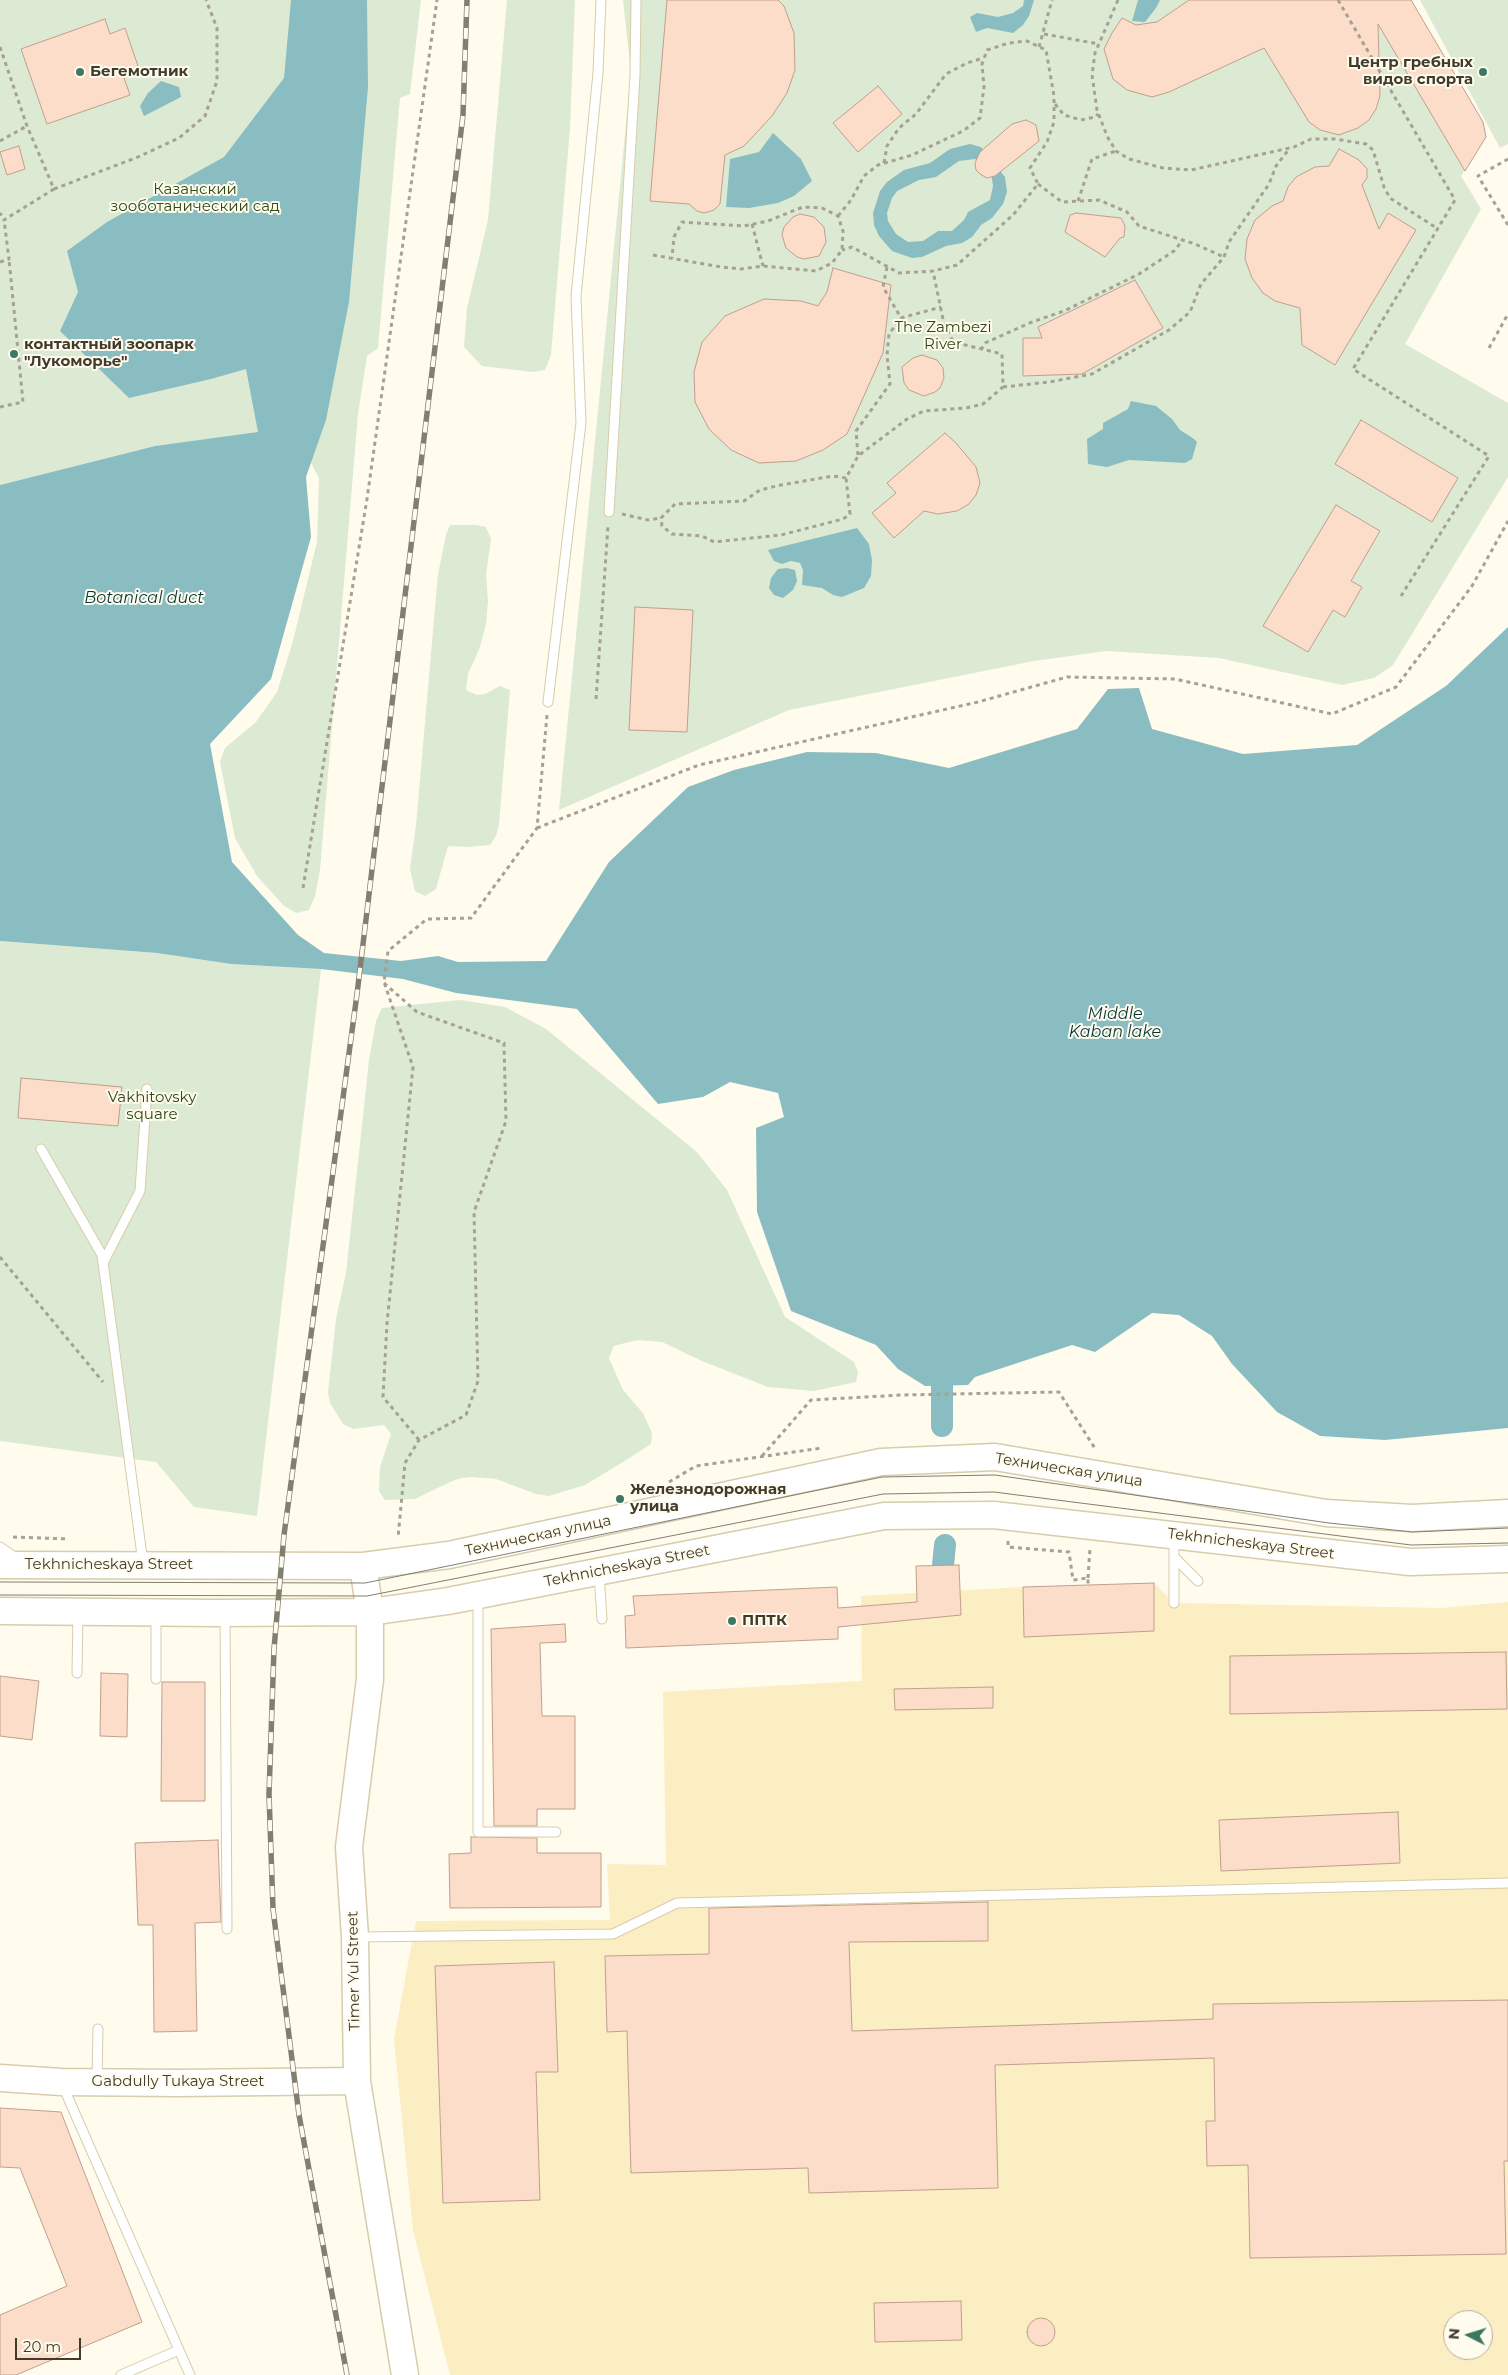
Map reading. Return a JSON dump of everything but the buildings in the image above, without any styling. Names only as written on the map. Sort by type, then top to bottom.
[{"type":"main road","name":"Техническая улица","points":[[143,1565],[363,1566],[449,1555],[881,1462],[995,1457],[1326,1513],[1412,1518],[1508,1513]]},
{"type":"main road","name":"Tekhnicheskaya Street","points":[[370,1612],[478,1595],[884,1516],[994,1515],[1174,1547],[1410,1562],[1508,1559]]},
{"type":"main road","name":"Tekhnicheskaya Street","points":[[0,1565],[143,1565]]},
{"type":"main road","name":"Timer Yul Street","points":[[363,1566],[370,1612],[370,1678],[349,1847],[355,1937],[357,2081],[405,2375]]},
{"type":"main road","points":[[0,1610],[225,1613],[370,1612]]},
{"type":"main road","name":"Gabdully Tukaya Street","points":[[0,2078],[61,2082],[357,2081]]},
{"type":"lane","points":[[548,702],[582,424],[576,296],[598,73],[601,0]]},
{"type":"lane","points":[[609,512],[635,75],[636,0]]},
{"type":"lane","points":[[103,1263],[140,1192],[147,1089]]},
{"type":"lane","points":[[41,1150],[102,1255],[143,1565]]},
{"type":"lane","points":[[0,1547],[27,1565]]},
{"type":"lane","points":[[1174,1547],[1198,1581]]},
{"type":"lane","points":[[1174,1547],[1174,1603]]},
{"type":"lane","points":[[598,1571],[602,1619]]},
{"type":"lane","points":[[478,1595],[478,1832],[556,1832]]},
{"type":"lane","points":[[77,1673],[78,1611]]},
{"type":"lane","points":[[156,1612],[156,1679]]},
{"type":"lane","points":[[225,1613],[227,1929]]},
{"type":"lane","points":[[355,1937],[614,1934],[677,1903],[1508,1883]]},
{"type":"lane","points":[[97,2082],[98,2029]]},
{"type":"lane","points":[[61,2082],[190,2375]]},
{"type":"lane","points":[[121,2375],[179,2350]]},
{"type":"path","points":[[4,220],[54,189],[138,157],[180,138],[204,116],[217,81],[217,28],[206,0]]},
{"type":"path","points":[[303,888],[366,499],[437,0]]},
{"type":"path","points":[[1040,47],[1052,0]]},
{"type":"path","points":[[1118,0],[1095,53],[1092,75],[1098,114],[1107,136],[1116,151],[1130,159],[1163,168],[1191,170],[1290,148],[1311,139],[1335,139],[1366,144],[1373,150],[1384,187],[1390,198],[1438,229]]},
{"type":"path","points":[[1338,0],[1455,200],[1353,369],[1489,456],[1401,596]]},
{"type":"path","points":[[1044,34],[1099,44]]},
{"type":"path","points":[[838,216],[864,176],[884,163],[912,155],[963,131],[980,118],[984,87],[982,64],[987,50],[1009,43],[1027,41],[1046,50],[1050,65],[1054,104],[1054,122],[1050,135],[1030,168],[1038,184],[1062,202],[1099,200],[1127,212],[1139,226],[1183,240],[1224,257]]},
{"type":"path","points":[[0,47],[27,126],[54,189]]},
{"type":"path","points":[[884,163],[887,146],[899,128],[916,114],[946,74],[967,63],[984,58]]},
{"type":"path","points":[[1054,104],[1064,115],[1080,120],[1095,117],[1098,114]]},
{"type":"path","points":[[0,141],[27,126]]},
{"type":"path","points":[[661,518],[662,526],[672,534],[702,536],[714,542],[781,535],[843,519],[850,514],[846,478],[858,456],[907,419],[924,411],[966,408],[983,404],[1003,388],[1092,374],[1169,330],[1190,312],[1201,284],[1224,257],[1229,242],[1269,184],[1276,166],[1290,148]]},
{"type":"path","points":[[1078,202],[1092,159],[1116,151]]},
{"type":"path","points":[[1508,159],[1478,176],[1508,225]]},
{"type":"path","points":[[842,250],[852,247],[899,273],[933,271],[957,265],[1013,215],[1038,184]]},
{"type":"path","points":[[653,255],[727,268],[741,269],[763,266],[816,271],[832,263],[842,250],[843,231],[838,216],[822,208],[803,207],[768,221],[744,226],[682,222],[674,238],[672,258]]},
{"type":"path","points":[[0,213],[4,220],[10,259],[24,402],[0,407]]},
{"type":"path","points":[[752,224],[763,266]]},
{"type":"path","points":[[981,350],[985,343],[1032,322],[1064,311],[1139,274],[1174,251],[1183,240]]},
{"type":"path","points":[[0,262],[10,259]]},
{"type":"path","points":[[887,267],[883,287],[901,318]]},
{"type":"path","points":[[933,271],[941,307],[953,342],[1002,354],[1003,388]]},
{"type":"path","points":[[858,456],[856,431],[890,384],[887,355],[888,334],[901,318],[941,307]]},
{"type":"path","points":[[1490,348],[1508,314]]},
{"type":"path","points":[[596,699],[609,512],[648,520],[661,518],[675,504],[744,501],[760,490],[781,485],[833,476],[846,478]]},
{"type":"path","points":[[537,828],[699,765],[978,702],[1067,677],[1175,679],[1332,714],[1396,687],[1472,586],[1508,521]]},
{"type":"path","points":[[419,1440],[383,1397],[387,1323],[413,1067],[384,982],[388,951],[427,919],[471,918],[537,828],[548,702]]},
{"type":"path","points":[[384,982],[417,1012],[504,1043],[506,1121],[474,1212],[478,1381],[466,1415],[419,1440],[405,1463],[398,1539]]},
{"type":"path","points":[[0,1257],[121,1404]]},
{"type":"path","points":[[762,1457],[811,1400],[901,1395],[1059,1392],[1098,1452]]},
{"type":"path","points":[[663,1486],[696,1466],[826,1448]]},
{"type":"path","points":[[10,1537],[70,1539]]},
{"type":"path","points":[[1008,1538],[1008,1547],[1069,1552],[1073,1580],[1088,1578]]},
{"type":"path","points":[[1088,1586],[1090,1542]]},
{"type":"shaded area","points":[[1154,1583],[1174,1603],[1442,1608],[1508,1602],[1508,2375],[450,2375],[413,2230],[394,2039],[416,1921],[610,1920],[607,1864],[666,1865],[663,1692],[862,1681],[861,1596],[1023,1587]]},
{"type":"green space","name":"Казанский зооботанический сад","points":[[0,0],[421,0],[410,94],[400,98],[378,348],[367,356],[358,414],[320,870],[315,896],[309,910],[296,913],[284,906],[257,876],[235,838],[220,762],[225,748],[256,722],[277,692],[293,641],[317,542],[319,478],[301,444],[258,433],[155,446],[0,485]]},
{"type":"green space","points":[[507,0],[575,0],[570,128],[551,355],[545,370],[533,372],[482,366],[464,347],[467,308],[488,220]]},
{"type":"green space","name":"The Zambezi River","points":[[623,0],[1411,0],[1483,122],[1486,137],[1461,176],[1481,209],[1405,344],[1508,403],[1508,477],[1393,665],[1374,678],[1342,685],[1219,658],[1106,651],[1034,661],[789,710],[559,810],[631,73]]},
{"type":"green space","name":"Центр гребных видов спорта","points":[[1420,0],[1508,0],[1508,144],[1500,148]]},
{"type":"green space","points":[[450,525],[486,527],[491,539],[486,574],[488,601],[486,624],[480,647],[468,674],[466,690],[477,695],[485,694],[500,686],[510,690],[499,825],[496,836],[490,845],[448,846],[436,889],[425,896],[415,891],[410,869],[416,825],[438,574],[446,535]]},
{"type":"green space","name":"Vakhitovsky square","points":[[0,941],[157,953],[231,964],[321,969],[257,1516],[194,1507],[156,1462],[0,1441]]},
{"type":"green space","points":[[460,1000],[505,1007],[546,1029],[697,1152],[727,1190],[785,1317],[854,1362],[858,1372],[856,1382],[814,1391],[768,1387],[702,1361],[662,1342],[638,1340],[625,1343],[614,1346],[609,1358],[623,1390],[643,1413],[652,1433],[651,1444],[585,1485],[549,1496],[536,1494],[496,1479],[473,1477],[461,1478],[450,1482],[415,1499],[385,1500],[379,1491],[380,1467],[391,1434],[384,1425],[353,1429],[343,1424],[330,1403],[328,1392],[336,1319],[346,1273],[369,1060],[376,1021],[382,1008]]},
{"type":"water","name":"Middle Kaban lake","points":[[291,0],[367,0],[368,87],[349,302],[326,420],[306,477],[311,537],[271,679],[210,744],[232,862],[298,935],[324,953],[401,961],[438,956],[458,962],[546,961],[609,862],[688,787],[734,770],[807,752],[876,753],[949,768],[1077,729],[1108,689],[1139,688],[1152,729],[1243,754],[1357,745],[1446,686],[1508,627],[1508,1428],[1385,1440],[1320,1436],[1277,1412],[1232,1364],[1212,1336],[1179,1315],[1152,1313],[1095,1352],[1072,1345],[975,1377],[968,1385],[925,1386],[898,1369],[876,1345],[791,1311],[757,1212],[756,1128],[784,1117],[778,1093],[730,1082],[703,1097],[658,1104],[577,1009],[456,993],[403,979],[321,969],[231,964],[157,953],[0,941],[0,485],[155,446],[258,432],[246,369],[129,398],[60,331],[78,292],[67,251],[107,222],[224,157],[284,78]]},
{"type":"water","points":[[1024,0],[1034,0],[1029,16],[1023,25],[1013,33],[987,28],[976,32],[970,17],[977,13],[998,17],[1013,13],[1023,6]]},
{"type":"water","points":[[1138,0],[1160,0],[1145,22],[1132,21]]},
{"type":"water","points":[[161,81],[179,87],[181,97],[144,116],[140,106],[148,93]]},
{"type":"water","points":[[773,133],[801,159],[812,181],[794,196],[778,203],[749,208],[726,207],[730,159],[759,152]]},
{"type":"water","points":[[970,144],[981,147],[1005,177],[1007,192],[1003,204],[992,218],[981,225],[972,237],[962,243],[946,246],[922,257],[912,258],[892,251],[879,236],[874,225],[873,213],[880,191],[887,182],[904,170],[930,163],[950,149]],"holes":[[[975,159],[991,173],[993,186],[990,200],[968,212],[964,220],[952,231],[938,231],[923,241],[908,242],[896,234],[888,221],[887,213],[892,198],[897,191],[919,180],[936,177],[959,161]]]},
{"type":"water","points":[[1131,401],[1156,406],[1172,419],[1180,430],[1194,439],[1197,442],[1192,459],[1185,463],[1129,460],[1107,467],[1088,464],[1087,439],[1103,429],[1103,423],[1128,409]]},
{"type":"water","points":[[857,528],[869,544],[872,560],[871,576],[864,588],[842,597],[833,595],[822,588],[802,585],[803,570],[800,563],[791,561],[782,564],[774,561],[768,550]]},
{"type":"water","points":[[787,568],[795,570],[797,581],[793,590],[783,598],[774,595],[769,588],[771,578],[778,569]]},
{"type":"waterway","points":[[942,1386],[942,1426]]},
{"type":"waterway","points":[[943,1565],[945,1545]]},
{"type":"tram line","points":[[0,1582],[365,1583],[882,1477],[995,1475],[1329,1523],[1412,1532],[1508,1528]]},
{"type":"tram line","points":[[0,1595],[367,1596],[883,1494],[994,1492],[1411,1545],[1508,1543]]},
{"type":"railway","points":[[347,2375],[299,2115],[273,1909],[269,1794],[274,1649],[284,1535],[357,994],[463,115],[467,0]]},
{"type":"place","name":"Бегемотник","points":[[80,72]]},
{"type":"place","name":"Центр гребных видов спорта","points":[[1483,72]]},
{"type":"place","name":"контактный зоопарк \"Лукоморье\"","points":[[14,354]]},
{"type":"place","name":"Железнодорожная улица","points":[[620,1499]]},
{"type":"place","name":"ППТК","points":[[732,1621]]},
{"type":"water label","name":"Botanical duct","points":[[144,598]]}]
